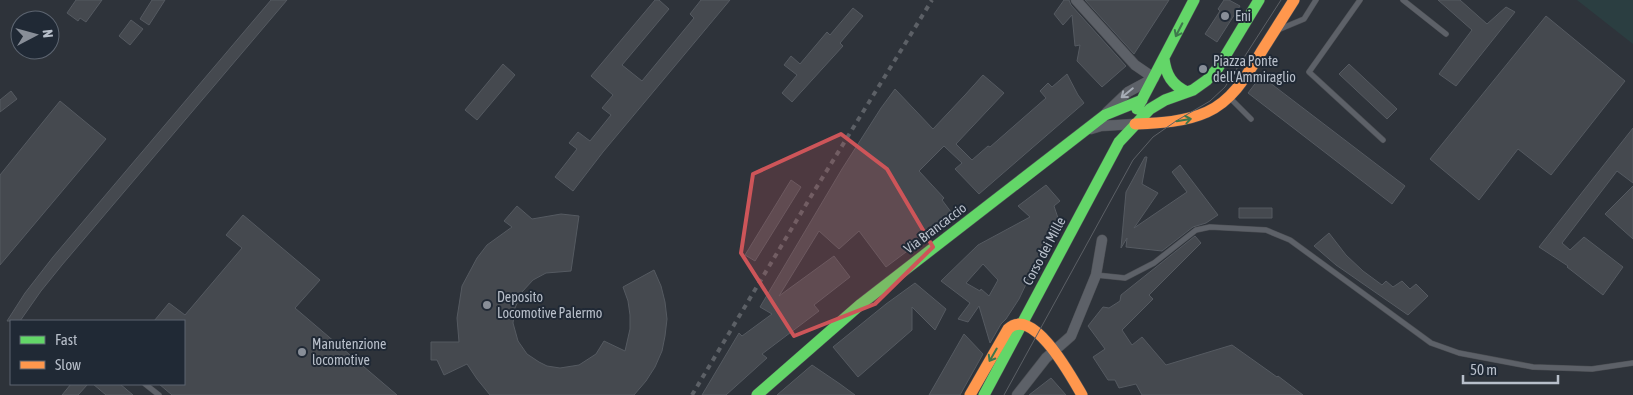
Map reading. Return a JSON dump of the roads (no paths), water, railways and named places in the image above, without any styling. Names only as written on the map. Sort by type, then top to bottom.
[{"type":"street","points":[[1076,0],[1135,66],[1154,78]]},
{"type":"street","points":[[1132,125],[1142,100],[1194,0]]},
{"type":"street","points":[[1132,125],[1158,103],[1188,92],[1207,80],[1218,68],[1259,0]]},
{"type":"street","points":[[1085,131],[1101,126],[1176,121],[1197,117],[1217,108],[1230,98],[1243,81],[1294,0]]},
{"type":"street","points":[[1164,59],[1165,69],[1172,82],[1178,88],[1188,92]]},
{"type":"street","points":[[1105,114],[1128,92],[1154,78]]},
{"type":"street","name":"Via Brancaccio","points":[[757,395],[861,304],[1105,114],[1142,100]]},
{"type":"street","name":"Corso dei Mille","points":[[984,395],[1119,142],[1132,125]]},
{"type":"street","points":[[1017,395],[1055,350],[1071,336],[1096,275],[1102,240]]},
{"type":"street","points":[[970,395],[1008,329],[1016,323],[1022,324],[1046,339],[1055,350],[1082,395]]},
{"type":"lane","points":[[1274,31],[1304,19],[1316,0]]},
{"type":"lane","points":[[1360,0],[1309,72],[1383,140]]},
{"type":"lane","points":[[1403,0],[1446,34]]},
{"type":"lane","points":[[1230,98],[1251,119]]},
{"type":"lane","points":[[1096,275],[1125,278],[1154,263],[1196,230],[1210,227],[1266,230],[1290,240],[1431,343],[1459,354],[1532,367],[1592,369],[1633,362]]},
{"type":"lane","points":[[146,385],[158,395]]},
{"type":"tram line","points":[[1004,395],[1133,160],[1153,137],[1210,101],[1225,87],[1281,0]]},
{"type":"railway","points":[[692,395],[932,0]]},
{"type":"place","name":"Eni","points":[[1225,16]]},
{"type":"place","name":"Piazza Ponte dell'Ammiraglio","points":[[1203,69]]},
{"type":"place","name":"Deposito Locomotive Palermo","points":[[487,305]]},
{"type":"place","name":"Manutenzione locomotive","points":[[302,352]]}]
